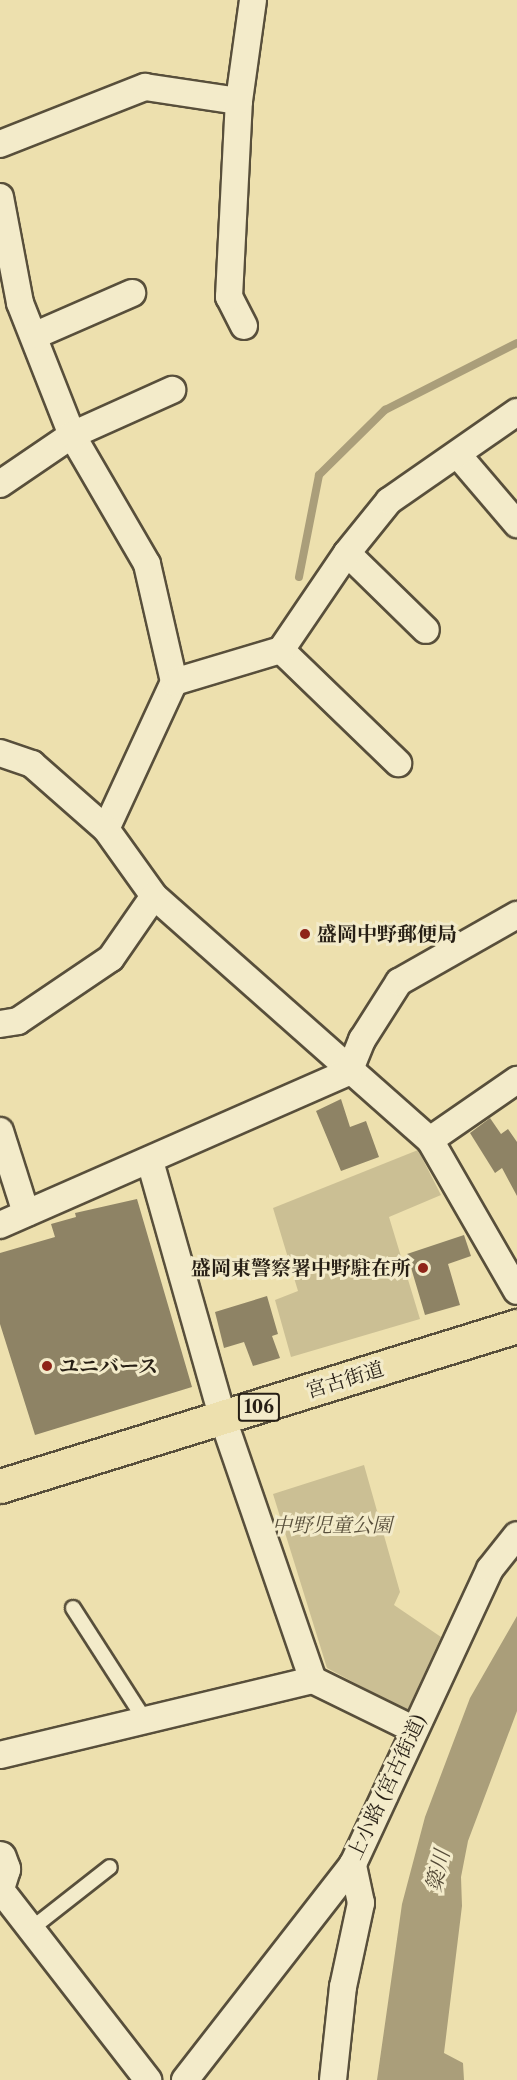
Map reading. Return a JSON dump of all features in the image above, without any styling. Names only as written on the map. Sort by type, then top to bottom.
[{"type":"highway","name":"宮古街道","points":[[0,1486],[223,1419],[517,1326]]},
{"type":"street","points":[[244,326],[230,297],[239,101],[253,0]]},
{"type":"street","points":[[0,144],[146,87],[239,101]]},
{"type":"street","points":[[0,196],[20,303],[36,335],[72,435],[147,564],[174,682],[106,829]]},
{"type":"street","points":[[36,335],[132,293]]},
{"type":"street","points":[[0,484],[72,435],[171,390]]},
{"type":"street","points":[[174,682],[281,650],[347,553],[389,501],[517,412]]},
{"type":"street","points":[[458,455],[517,524]]},
{"type":"street","points":[[347,553],[426,630]]},
{"type":"street","points":[[281,650],[398,763]]},
{"type":"street","points":[[0,753],[32,764],[106,829],[154,896],[349,1072],[430,1140],[517,1291]]},
{"type":"street","points":[[0,1024],[18,1021],[111,958],[154,896]]},
{"type":"street","points":[[0,1225],[349,1072],[362,1040],[399,982],[517,915]]},
{"type":"street","points":[[430,1140],[517,1080]]},
{"type":"street","points":[[0,1131],[26,1213]]},
{"type":"street","points":[[150,1161],[223,1419],[312,1680]]},
{"type":"street","name":"上小路 (宮古街道)","points":[[185,2080],[353,1864],[413,1729],[490,1569],[517,1535]]},
{"type":"street","points":[[0,1755],[312,1680],[413,1729]]},
{"type":"street","points":[[0,1858],[4,1869],[0,1882]]},
{"type":"street","points":[[333,2080],[343,1987],[361,1903],[353,1864]]},
{"type":"street","points":[[0,1889],[148,2080]]},
{"type":"lane","points":[[73,1608],[145,1720]]},
{"type":"lane","points":[[31,1929],[110,1867]]},
{"type":"green space","points":[[418,1150],[441,1195],[389,1217],[420,1319],[291,1357],[275,1300],[298,1291],[273,1208]]},
{"type":"green space","name":"中野児童公園","points":[[364,1465],[400,1592],[394,1605],[441,1637],[407,1711],[327,1668],[273,1494]]},
{"type":"water","name":"簗川","points":[[517,1616],[517,1711],[468,1841],[461,1877],[462,1906],[444,2053],[463,2063],[464,2080],[377,2080],[402,1904],[425,1817],[470,1698]]},
{"type":"building","points":[[341,1099],[350,1127],[366,1121],[379,1157],[341,1171],[316,1111]]},
{"type":"building","points":[[490,1118],[501,1134],[508,1129],[517,1142],[517,1196],[502,1168],[495,1173],[470,1133]]},
{"type":"building","points":[[137,1199],[192,1387],[35,1435],[0,1324],[0,1253],[55,1237],[51,1224],[76,1217],[75,1213]]},
{"type":"building","name":"盛岡東警察署中野駐在所","points":[[464,1235],[471,1256],[448,1264],[460,1305],[425,1315],[407,1254]]},
{"type":"building","points":[[267,1296],[278,1334],[272,1336],[280,1358],[253,1366],[244,1342],[224,1348],[215,1312]]},
{"type":"waterway","points":[[299,577],[319,475],[385,410],[517,343]]},
{"type":"place","name":"盛岡中野郵便局","points":[[305,934]]},
{"type":"place","name":"盛岡東警察署中野駐在所","points":[[423,1268]]},
{"type":"place","name":"ユニバース","points":[[47,1366]]}]
